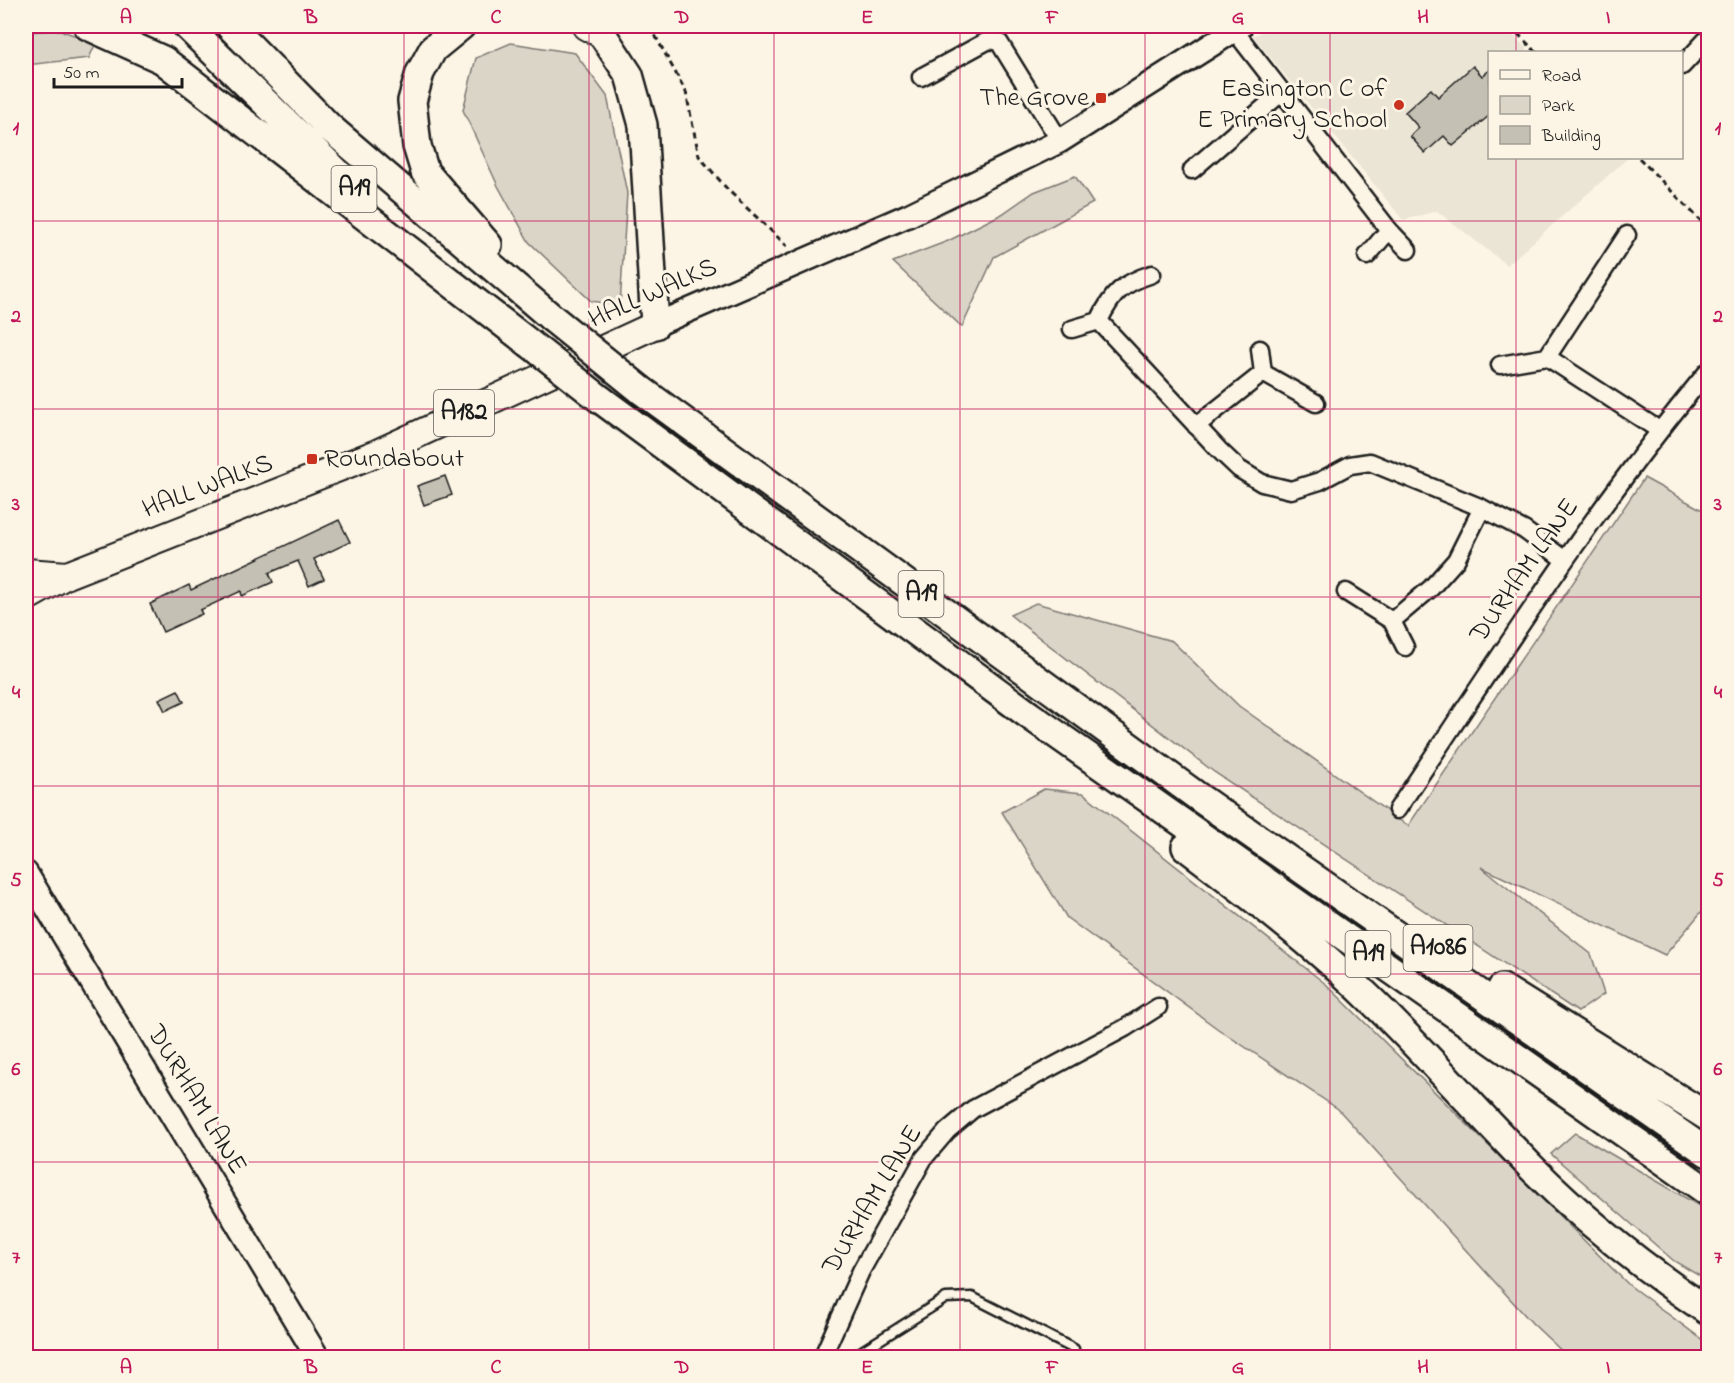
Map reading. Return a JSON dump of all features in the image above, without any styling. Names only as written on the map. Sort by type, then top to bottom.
[{"type":"highway","points":[[88,26],[102,30],[163,60],[529,343]]},
{"type":"highway","name":"A19","points":[[187,26],[356,191],[529,343],[600,399],[1029,715],[1708,1192]]},
{"type":"highway","name":"A19","points":[[230,26],[329,127],[552,318],[640,390],[1201,799],[1708,1153]]},
{"type":"highway","points":[[461,26],[433,50],[420,72],[412,101],[417,146],[425,172],[552,318]]},
{"type":"highway","points":[[587,26],[602,34],[629,75],[643,125],[655,325]]},
{"type":"highway","points":[[1029,715],[1184,846],[1263,906],[1367,996],[1534,1169],[1592,1224],[1661,1280],[1708,1311]]},
{"type":"highway","name":"A1086","points":[[1201,799],[1708,1117]]},
{"type":"main road","name":"HALL WALKS","points":[[26,598],[67,575],[377,453],[655,325],[909,215],[1060,141],[1238,28]]},
{"type":"main road","name":"HALL WALKS","points":[[26,572],[67,575]]},
{"type":"main road","name":"DURHAM LANE","points":[[26,873],[318,1358]]},
{"type":"street","points":[[1238,28],[1282,92],[1389,230],[1408,250]]},
{"type":"street","points":[[1683,65],[1708,38]]},
{"type":"street","points":[[921,77],[989,40],[999,42],[1060,141]]},
{"type":"street","points":[[1192,170],[1282,92]]},
{"type":"street","points":[[1367,256],[1389,230]]},
{"type":"street","points":[[1547,357],[1627,235]]},
{"type":"street","points":[[1072,329],[1099,321],[1110,298],[1131,280],[1152,274]]},
{"type":"street","points":[[1099,321],[1239,469],[1262,483],[1291,490],[1320,481],[1350,465],[1370,462],[1482,508],[1524,530],[1565,560]]},
{"type":"street","points":[[1260,349],[1263,374]]},
{"type":"street","points":[[1500,366],[1547,357],[1659,430]]},
{"type":"street","name":"DURHAM LANE","points":[[1397,810],[1565,560],[1659,430],[1708,371]]},
{"type":"street","points":[[1196,426],[1263,374]]},
{"type":"street","points":[[1263,374],[1316,404]]},
{"type":"street","points":[[1392,621],[1431,588],[1456,560],[1482,508]]},
{"type":"street","points":[[1346,592],[1392,621],[1405,647]]},
{"type":"street","name":"DURHAM LANE","points":[[822,1358],[861,1271],[924,1158],[947,1131],[973,1109],[1125,1028],[1158,1007]]},
{"type":"lane","points":[[852,1358],[946,1298],[964,1297],[972,1297],[1074,1349]]},
{"type":"path","points":[[650,26],[686,92],[699,156],[728,190],[804,262]]},
{"type":"path","points":[[1510,26],[1535,51]]},
{"type":"path","points":[[1640,159],[1708,228]]},
{"type":"shaded area","name":"Easington C of E Primary School","points":[[1272,26],[1504,26],[1529,51],[1488,51],[1488,159],[1627,159],[1507,265],[1437,211],[1403,220],[1253,36]]},
{"type":"green space","points":[[60,30],[96,43],[89,58],[26,65],[26,32]]},
{"type":"green space","points":[[511,43],[575,53],[607,96],[627,193],[620,306],[591,301],[529,242],[498,186],[463,110],[476,58]]},
{"type":"green space","points":[[1075,176],[1093,203],[994,257],[962,327],[893,262],[948,241],[1002,214],[1034,192]]},
{"type":"green space","points":[[1644,478],[1708,513],[1708,904],[1665,955],[1481,867],[1591,954],[1604,994],[1578,1012],[1214,772],[1010,615],[1036,603],[1172,641],[1239,706],[1408,826]]},
{"type":"green space","points":[[1044,789],[1083,793],[1327,985],[1629,1285],[1708,1344],[1708,1357],[1568,1357],[1532,1323],[1338,1109],[1218,1029],[1067,918],[1002,812]]},
{"type":"green space","points":[[1575,1133],[1708,1211],[1708,1281],[1674,1261],[1551,1154]]},
{"type":"building","points":[[1473,66],[1482,76],[1488,72],[1488,117],[1453,146],[1444,136],[1425,153],[1410,136],[1419,128],[1405,112],[1431,89],[1438,97]]},
{"type":"building","points":[[445,476],[452,495],[424,505],[417,486]]},
{"type":"building","points":[[339,520],[350,542],[314,559],[324,579],[309,586],[298,561],[269,573],[273,582],[242,596],[241,591],[200,610],[202,614],[163,632],[150,604],[189,585],[191,590]]},
{"type":"building","points":[[178,690],[184,702],[165,711],[159,699]]},
{"type":"place","name":"The Grove","points":[[1101,98]]},
{"type":"place","name":"Easington C of E Primary School","points":[[1399,105]]},
{"type":"place","name":"Roundabout","points":[[312,459]]}]
